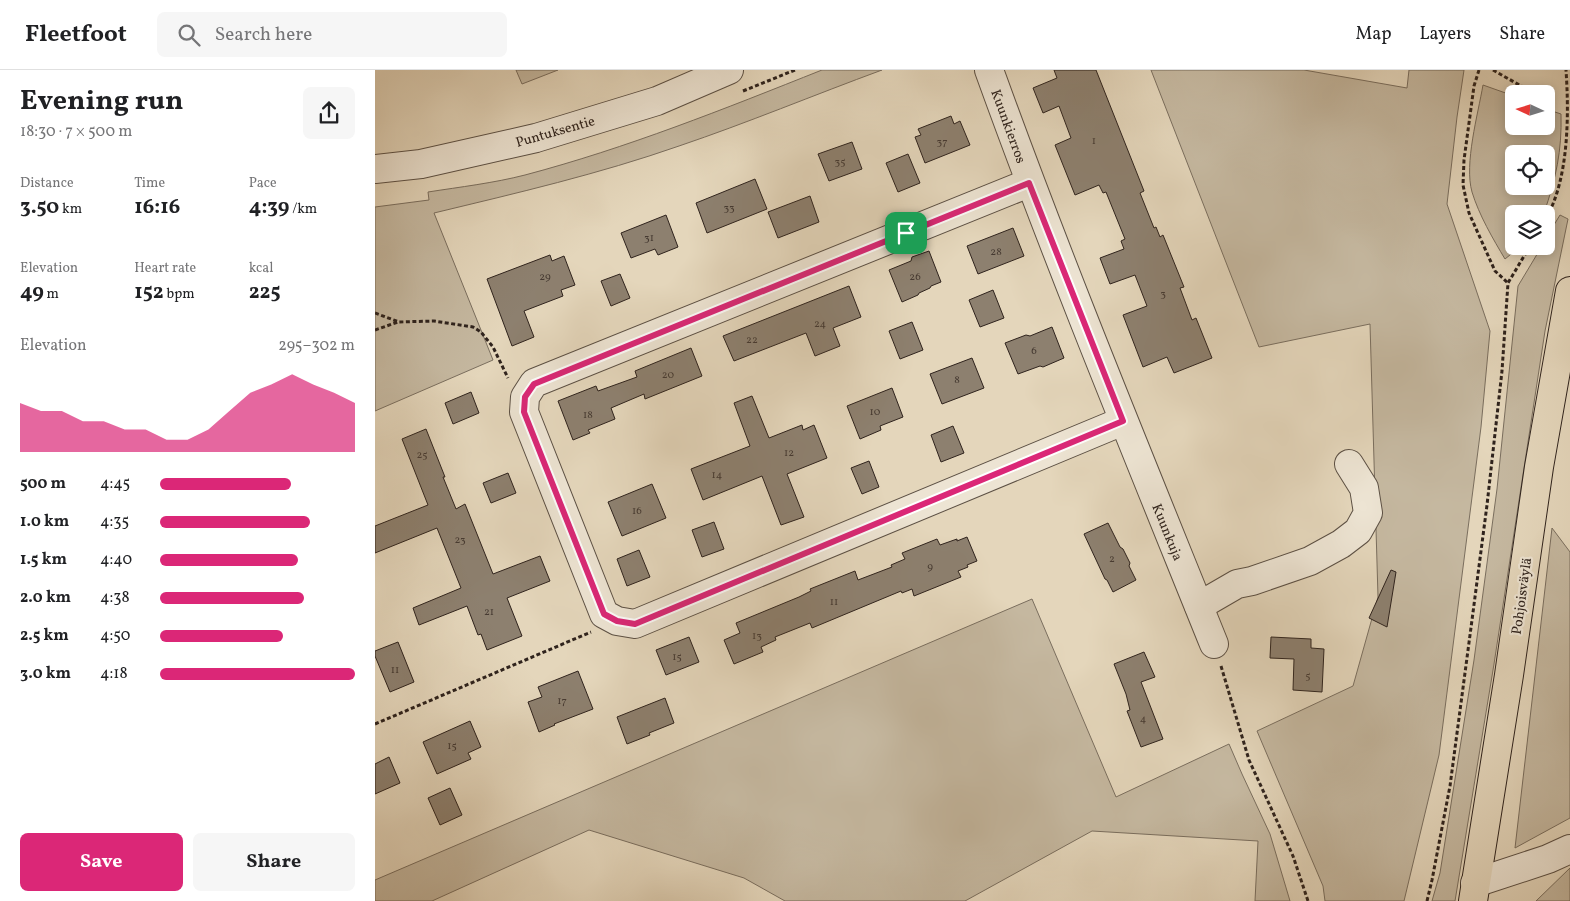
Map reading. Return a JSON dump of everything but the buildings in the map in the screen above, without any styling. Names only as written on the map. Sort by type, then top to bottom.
[{"type":"main road","name":"Pohjoisväylä","points":[[1474,892],[1509,675],[1539,467],[1570,290]]},
{"type":"street","name":"Puntuksentie","points":[[375,168],[421,164],[536,138],[657,101],[729,70]]},
{"type":"street","name":"Kuunkierros","points":[[989,70],[1029,183],[1123,421]]},
{"type":"street","points":[[1029,183],[534,384],[525,397],[524,412],[604,614],[617,621],[635,624],[1123,421]]},
{"type":"street","name":"Kuunkuja","points":[[1123,421],[1214,644]]},
{"type":"street","points":[[1199,606],[1237,584],[1252,581],[1310,561],[1341,544],[1358,531],[1368,512],[1363,488],[1349,464]]},
{"type":"street","points":[[1474,892],[1570,849]]},
{"type":"path","points":[[1479,70],[1474,86],[1464,160],[1463,185],[1469,213],[1495,271],[1508,283]]},
{"type":"path","points":[[1493,70],[1519,85]]},
{"type":"path","points":[[1553,205],[1559,187],[1566,138],[1567,92],[1565,70]]},
{"type":"path","points":[[1427,901],[1450,786],[1472,620],[1500,390],[1508,283],[1524,255]]},
{"type":"path","points":[[375,312],[399,322]]},
{"type":"path","points":[[375,330],[399,322],[434,321],[473,327],[481,332],[493,347],[509,380]]},
{"type":"path","points":[[375,724],[617,621]]},
{"type":"path","points":[[1214,644],[1249,760],[1293,856],[1309,901]]},
{"type":"shaded area","points":[[516,70],[558,70],[522,84]]},
{"type":"shaded area","points":[[822,70],[882,70],[730,128],[649,156],[558,183],[434,213],[493,360],[375,411],[375,207],[429,200],[428,192],[477,185],[525,175],[601,153],[675,127]]},
{"type":"shaded area","points":[[1151,70],[1304,70],[1407,88],[1409,70],[1464,70],[1447,204],[1490,331],[1481,427],[1439,755],[1404,901],[1325,901],[1323,886],[1257,731],[1353,686],[1378,597],[1370,324],[1259,347]]},
{"type":"shaded area","points":[[1483,85],[1505,93],[1505,135],[1555,135],[1555,112],[1561,114],[1560,140],[1555,174],[1555,145],[1505,145],[1505,195],[1550,195],[1547,205],[1505,205],[1505,255],[1510,255],[1505,259],[1478,209],[1472,192],[1470,168],[1475,124]]},
{"type":"shaded area","points":[[1560,215],[1568,219],[1545,331],[1494,664],[1455,901],[1432,901],[1440,873],[1474,660],[1497,489],[1518,286],[1537,255],[1555,255],[1555,223]]},
{"type":"shaded area","points":[[1552,528],[1570,552],[1570,818],[1515,848]]},
{"type":"shaded area","points":[[1032,599],[1116,797],[1229,744],[1270,834],[1290,901],[1255,901],[1258,841],[1092,831],[965,901],[785,901],[744,878],[589,830],[432,901],[375,901],[375,880]]},
{"type":"shaded area","points":[[1570,868],[1570,901],[1536,901]]},
{"type":"route","points":[[1029,183],[1123,421],[635,624],[617,621],[604,614],[524,412],[525,397],[534,384],[906,233],[1029,183]]}]
